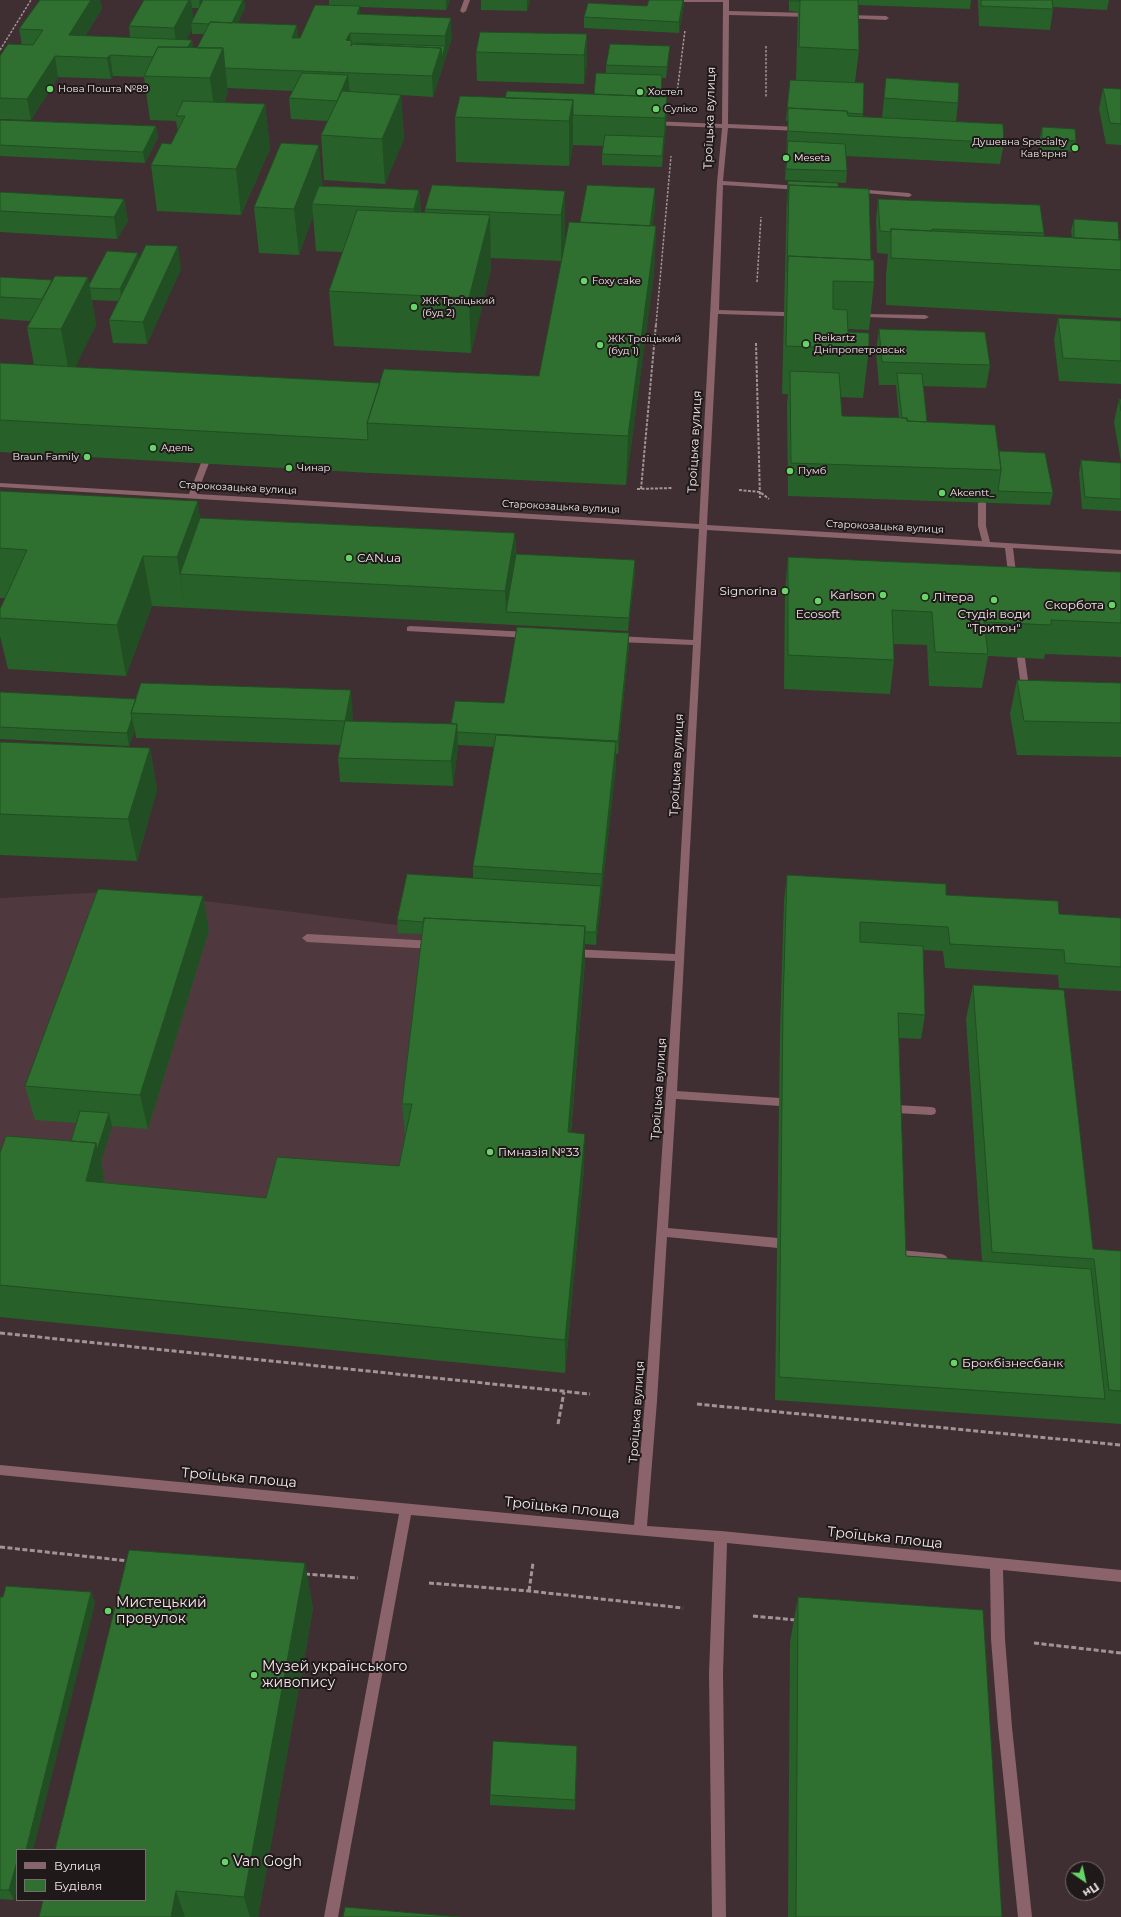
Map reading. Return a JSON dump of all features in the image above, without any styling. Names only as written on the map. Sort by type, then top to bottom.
[{"type":"street","points":[[463,11],[466,0]]},
{"type":"street","points":[[683,0],[726,0]]},
{"type":"street","name":"Троїцька вулиця","points":[[640,1531],[652,1401],[680,958],[715,312],[720,183],[725,126],[726,0]]},
{"type":"street","points":[[726,13],[818,16]]},
{"type":"street","points":[[841,16],[886,18]]},
{"type":"street","points":[[644,122],[806,129]]},
{"type":"street","points":[[720,183],[809,188]]},
{"type":"street","points":[[848,191],[909,195]]},
{"type":"street","points":[[715,312],[784,314]]},
{"type":"street","points":[[868,316],[925,317]]},
{"type":"street","points":[[192,496],[205,463]]},
{"type":"street","name":"Старокозацька вулиця","points":[[0,485],[1121,552]]},
{"type":"street","points":[[63,500],[68,489]]},
{"type":"street","points":[[982,503],[982,526],[987,544]]},
{"type":"street","points":[[1009,545],[1013,586]]},
{"type":"street","points":[[410,629],[539,635]]},
{"type":"street","points":[[610,638],[697,643]]},
{"type":"street","points":[[1021,658],[1024,680]]},
{"type":"street","points":[[306,938],[441,946]]},
{"type":"street","points":[[560,953],[680,958]]},
{"type":"street","points":[[671,1095],[780,1102]]},
{"type":"street","points":[[896,1109],[931,1111]]},
{"type":"street","points":[[662,1232],[778,1243]]},
{"type":"street","points":[[900,1255],[942,1259]]},
{"type":"street","name":"Троїцька площа","points":[[0,1470],[1121,1576]]},
{"type":"street","points":[[330,1917],[406,1509]]},
{"type":"street","points":[[719,1917],[716,1673],[721,1537]]},
{"type":"street","points":[[996,1564],[998,1639],[1005,1727],[1025,1917]]},
{"type":"path","points":[[0,50],[31,0]]},
{"type":"path","points":[[642,488],[674,124],[688,0]]},
{"type":"path","points":[[766,14],[766,127]]},
{"type":"path","points":[[760,492],[756,313],[763,186]]},
{"type":"path","points":[[0,1333],[590,1394]]},
{"type":"path","points":[[558,1424],[564,1392]]},
{"type":"path","points":[[697,1404],[1121,1445]]},
{"type":"path","points":[[0,1547],[132,1561],[130,1568]]},
{"type":"path","points":[[529,1591],[533,1563]]},
{"type":"path","points":[[298,1574],[529,1591],[803,1620]]},
{"type":"path","points":[[998,1639],[1121,1653]]},
{"type":"shaded area","points":[[124,891],[575,947],[585,960],[568,1166],[584,1168],[565,1373],[0,1317],[0,898]]},
{"type":"building","points":[[40,0],[91,0],[69,35],[192,40],[188,47],[158,47],[153,57],[110,55],[107,58],[55,56],[27,99],[0,98],[0,56],[8,44],[33,45],[43,30],[19,29]]},
{"type":"building","points":[[144,0],[189,0],[174,28],[129,26]]},
{"type":"building","points":[[203,0],[243,0],[232,23],[191,23]]},
{"type":"building","points":[[649,0],[683,0],[679,22],[584,17],[588,3],[647,6]]},
{"type":"building","points":[[800,0],[858,0],[859,50],[799,47]]},
{"type":"building","points":[[981,0],[1052,0],[1053,9],[981,6]]},
{"type":"building","points":[[315,5],[360,6],[357,14],[451,18],[445,36],[350,33],[346,40],[352,41],[351,44],[441,48],[432,76],[225,68],[223,48],[197,48],[210,22],[297,25],[292,38],[300,38]]},
{"type":"building","points":[[480,32],[587,34],[584,55],[476,52]]},
{"type":"building","points":[[356,43],[445,46],[442,58],[441,48]]},
{"type":"building","points":[[610,44],[670,46],[667,67],[606,65]]},
{"type":"building","points":[[158,47],[223,48],[210,78],[144,76]]},
{"type":"building","points":[[302,73],[348,75],[337,101],[289,98]]},
{"type":"building","points":[[596,73],[662,75],[661,97],[594,94]]},
{"type":"building","points":[[886,78],[959,83],[958,103],[884,98]]},
{"type":"building","points":[[790,80],[864,83],[863,114],[847,113],[847,111],[788,108],[787,110]]},
{"type":"building","points":[[1103,88],[1121,89],[1121,124],[1110,123]]},
{"type":"building","points":[[342,91],[401,95],[382,139],[321,135]]},
{"type":"building","points":[[507,91],[667,97],[665,118],[573,115],[573,100],[505,98]]},
{"type":"building","points":[[460,96],[573,100],[569,121],[455,117]]},
{"type":"building","points":[[183,101],[265,104],[236,169],[151,165],[162,143],[171,144],[185,116],[176,116]]},
{"type":"building","points":[[788,108],[847,111],[848,116],[1003,124],[1004,143],[788,131]]},
{"type":"building","points":[[0,120],[156,126],[143,152],[0,145]]},
{"type":"building","points":[[1042,127],[1075,129],[1076,141],[1042,139]]},
{"type":"building","points":[[605,135],[664,137],[662,156],[602,154]]},
{"type":"building","points":[[788,141],[845,144],[847,171],[786,169]]},
{"type":"building","points":[[281,143],[319,145],[294,209],[254,207]]},
{"type":"building","points":[[788,181],[838,183],[838,187],[789,185],[787,205]]},
{"type":"building","points":[[432,185],[565,191],[561,215],[425,209]]},
{"type":"building","points":[[587,185],[655,188],[650,226],[580,222]]},
{"type":"building","points":[[789,185],[869,189],[871,260],[788,256],[787,272]]},
{"type":"building","points":[[319,186],[419,190],[414,209],[312,204]]},
{"type":"building","points":[[0,192],[124,199],[114,217],[0,211]]},
{"type":"building","points":[[878,199],[1040,205],[1044,233],[932,229],[932,231],[891,229],[891,232],[880,231]]},
{"type":"building","points":[[357,210],[490,215],[469,298],[329,291]]},
{"type":"building","points":[[1074,219],[1118,222],[1119,240],[1074,238]]},
{"type":"building","points":[[569,222],[656,226],[628,436],[367,423],[384,369],[539,376]]},
{"type":"building","points":[[891,229],[1121,240],[1121,270],[891,258]]},
{"type":"building","points":[[146,245],[178,246],[143,322],[109,320]]},
{"type":"building","points":[[107,251],[138,253],[120,289],[90,288],[89,285]]},
{"type":"building","points":[[788,256],[874,260],[874,282],[833,281],[833,309],[847,310],[848,332],[869,333],[869,349],[786,346]]},
{"type":"building","points":[[55,276],[88,277],[61,329],[27,328]]},
{"type":"building","points":[[0,277],[52,280],[42,299],[0,297]]},
{"type":"building","points":[[1058,318],[1121,321],[1121,361],[1063,358]]},
{"type":"building","points":[[879,329],[985,332],[990,365],[882,362]]},
{"type":"building","points":[[0,363],[380,383],[367,423],[368,440],[0,420]]},
{"type":"building","points":[[790,371],[839,373],[842,416],[907,418],[907,421],[995,425],[1001,470],[791,463]]},
{"type":"building","points":[[897,373],[922,374],[927,422],[907,421],[907,418],[902,418]]},
{"type":"building","points":[[1119,399],[1121,399],[1121,411]]},
{"type":"building","points":[[999,451],[1045,453],[1053,493],[998,491],[1001,470]]},
{"type":"building","points":[[1081,460],[1121,463],[1121,499],[1085,497]]},
{"type":"building","points":[[0,491],[198,501],[177,557],[143,556],[117,625],[0,618],[0,609],[27,550],[0,548]]},
{"type":"building","points":[[200,518],[515,533],[505,591],[180,574]]},
{"type":"building","points":[[516,554],[635,560],[629,618],[506,612]]},
{"type":"building","points":[[788,557],[1121,572],[1121,623],[1051,620],[1051,625],[984,622],[988,654],[935,652],[932,612],[892,610],[894,660],[788,655]]},
{"type":"building","points":[[517,627],[629,633],[618,741],[457,732],[457,724],[451,724],[455,701],[504,703]]},
{"type":"building","points":[[1017,680],[1121,683],[1121,723],[1024,721]]},
{"type":"building","points":[[141,683],[351,690],[345,721],[131,713]]},
{"type":"building","points":[[0,692],[136,699],[131,713],[132,718],[127,733],[0,727]]},
{"type":"building","points":[[345,721],[457,724],[451,761],[338,758]]},
{"type":"building","points":[[496,735],[616,742],[602,874],[473,866]]},
{"type":"building","points":[[0,742],[150,748],[128,819],[0,814]]},
{"type":"building","points":[[407,874],[601,886],[596,932],[585,932],[585,926],[424,918],[424,922],[397,920]]},
{"type":"building","points":[[787,875],[946,884],[946,895],[1058,901],[1059,914],[1121,918],[1121,967],[1065,963],[1064,950],[950,944],[948,927],[860,922],[860,942],[923,946],[925,1015],[898,1013],[906,1256],[1091,1269],[1105,1399],[779,1377],[783,1005]]},
{"type":"building","points":[[98,889],[203,896],[140,1095],[25,1086]]},
{"type":"building","name":"Гімназія №33","points":[[424,918],[585,926],[568,1132],[585,1134],[565,1340],[0,1285],[0,1153],[6,1136],[96,1143],[86,1181],[266,1198],[277,1157],[399,1166],[412,1104],[402,1104]]},
{"type":"building","points":[[973,985],[1064,990],[1093,1249],[1121,1251],[1121,1391],[1109,1390],[1094,1259],[992,1252]]},
{"type":"building","points":[[80,1111],[109,1113],[97,1150],[96,1143],[71,1141]]},
{"type":"building","points":[[129,1550],[305,1563],[244,1897],[176,1891],[171,1917],[39,1917],[43,1901],[146,1901],[146,1849],[55,1849]]},
{"type":"building","points":[[6,1586],[91,1592],[26,1849],[16,1849],[16,1865],[9,1890],[0,1890],[0,1597],[3,1597]]},
{"type":"building","points":[[798,1597],[983,1610],[1002,1917],[796,1917]]},
{"type":"building","points":[[493,1741],[577,1746],[575,1800],[490,1795]]},
{"type":"building","points":[[345,1907],[460,1917],[343,1917]]},
{"type":"place","name":"Нова Пошта №89","points":[[50,89]]},
{"type":"place","name":"Хостел","points":[[640,92]]},
{"type":"place","name":"Суліко","points":[[656,109]]},
{"type":"place","name":"Душевна Specialty Кав'ярня","points":[[1075,148]]},
{"type":"place","name":"Meseta","points":[[786,158]]},
{"type":"place","name":"Foxy cake","points":[[584,281]]},
{"type":"place","name":"ЖК Троїцький (буд 2)","points":[[414,307]]},
{"type":"place","name":"Reikartz Дніпропетровськ","points":[[806,344]]},
{"type":"place","name":"ЖК Троїцький (буд 1)","points":[[600,345]]},
{"type":"place","name":"Адель","points":[[153,448]]},
{"type":"place","name":"Braun Family","points":[[87,457]]},
{"type":"place","name":"Чинар","points":[[289,468]]},
{"type":"place","name":"Пумб","points":[[790,471]]},
{"type":"place","name":"Akcentt_","points":[[942,493]]},
{"type":"place","name":"CAN.ua","points":[[349,558]]},
{"type":"place","name":"Signorina","points":[[785,591]]},
{"type":"place","name":"Karlson","points":[[883,595]]},
{"type":"place","name":"Літера","points":[[925,597]]},
{"type":"place","name":"Студія води \"Тритон\"","points":[[994,600]]},
{"type":"place","name":"Ecosoft","points":[[818,601]]},
{"type":"place","name":"Скорбота","points":[[1112,605]]},
{"type":"place","name":"Гімназія №33","points":[[490,1152]]},
{"type":"place","name":"Брокбізнесбанк","points":[[954,1363]]},
{"type":"place","name":"Мистецький провулок","points":[[108,1611]]},
{"type":"place","name":"Музей українського живопису","points":[[254,1675]]},
{"type":"place","name":"Van Gogh","points":[[225,1862]]}]
